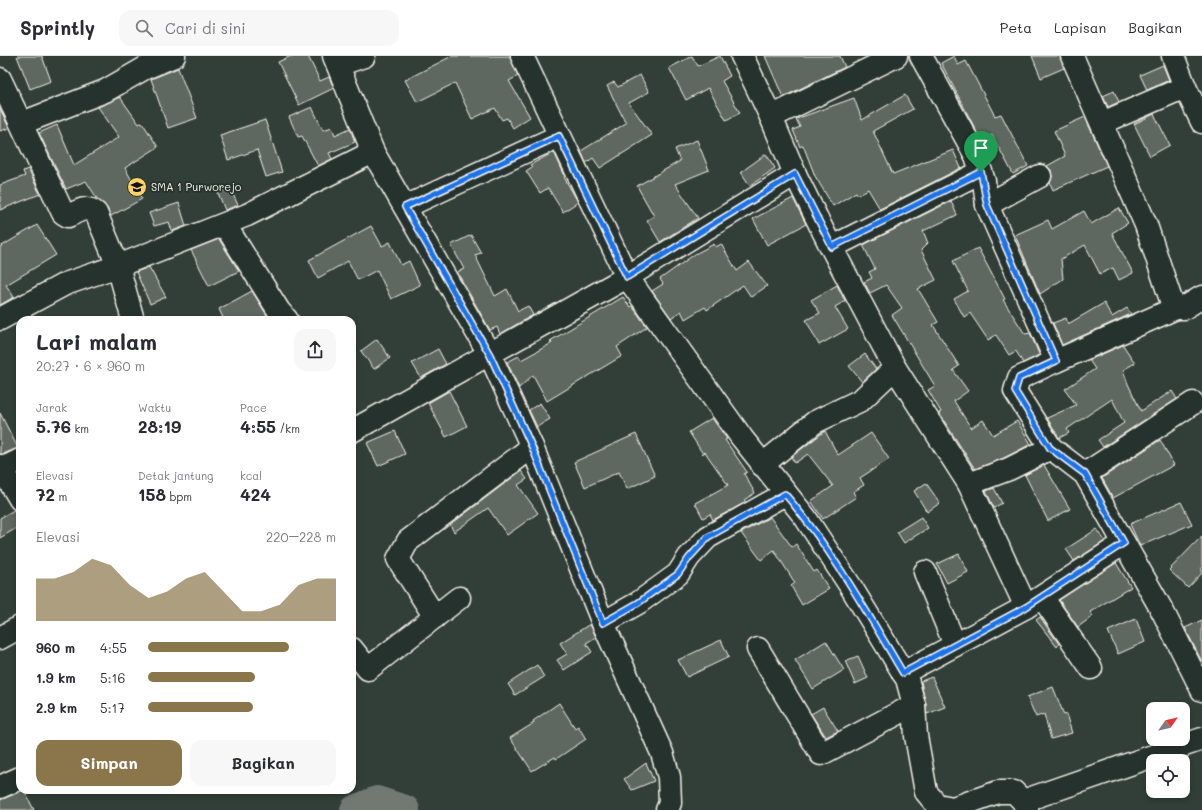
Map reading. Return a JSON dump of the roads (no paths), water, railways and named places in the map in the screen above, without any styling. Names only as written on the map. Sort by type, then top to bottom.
[{"type":"street","points":[[22,123],[105,91],[145,68],[174,56]]},
{"type":"street","points":[[364,56],[336,60],[374,152],[490,355],[532,447],[603,623],[662,753],[669,777],[670,803],[667,810]]},
{"type":"street","points":[[522,56],[627,277],[762,465],[805,517],[851,587],[907,679],[914,705],[916,736],[926,792],[937,805],[952,808],[998,792],[1014,792],[1025,805],[1202,739]]},
{"type":"street","points":[[742,56],[771,117],[795,174],[895,368],[969,484],[1034,602],[1091,668]]},
{"type":"street","points":[[921,56],[976,156],[981,172],[987,205],[1056,361]]},
{"type":"street","points":[[1072,56],[1146,225],[1170,298],[1176,308]]},
{"type":"street","points":[[1173,56],[1185,87],[1202,122]]},
{"type":"street","points":[[771,117],[890,57]]},
{"type":"street","points":[[0,79],[63,213],[68,216],[82,209],[88,208],[96,213],[118,266],[132,316]]},
{"type":"street","points":[[1102,123],[1185,87]]},
{"type":"street","points":[[405,207],[559,136]]},
{"type":"street","points":[[0,319],[65,284],[118,266],[247,216],[374,152]]},
{"type":"street","points":[[832,247],[981,172]]},
{"type":"street","points":[[356,423],[490,355],[627,277],[795,174]]},
{"type":"street","points":[[987,205],[1040,176]]},
{"type":"street","points":[[225,225],[283,316]]},
{"type":"street","points":[[1202,297],[1184,308],[1176,308],[1019,378],[1015,391],[1050,448],[1085,474],[1163,612],[1202,690]]},
{"type":"street","points":[[762,465],[815,422],[861,400],[895,368]]},
{"type":"street","points":[[1085,474],[1193,403]]},
{"type":"street","points":[[435,617],[398,559],[408,541],[532,447]]},
{"type":"street","points":[[969,484],[1009,469],[1050,448]]},
{"type":"street","points":[[6,466],[16,490]]},
{"type":"street","points":[[603,623],[638,603],[678,574],[689,558],[708,537],[785,494]]},
{"type":"street","points":[[903,673],[1034,602],[1124,543]]},
{"type":"street","points":[[925,572],[955,645]]},
{"type":"street","points":[[356,654],[368,669],[459,598]]},
{"type":"street","points":[[0,638],[16,629]]},
{"type":"street","points":[[758,649],[821,754],[914,705]]},
{"type":"street","points":[[0,787],[16,780]]},
{"type":"waterway","points":[[355,810],[377,801],[405,810]]},
{"type":"place","name":"SMA 1 Purworejo","points":[[137,187]]}]
